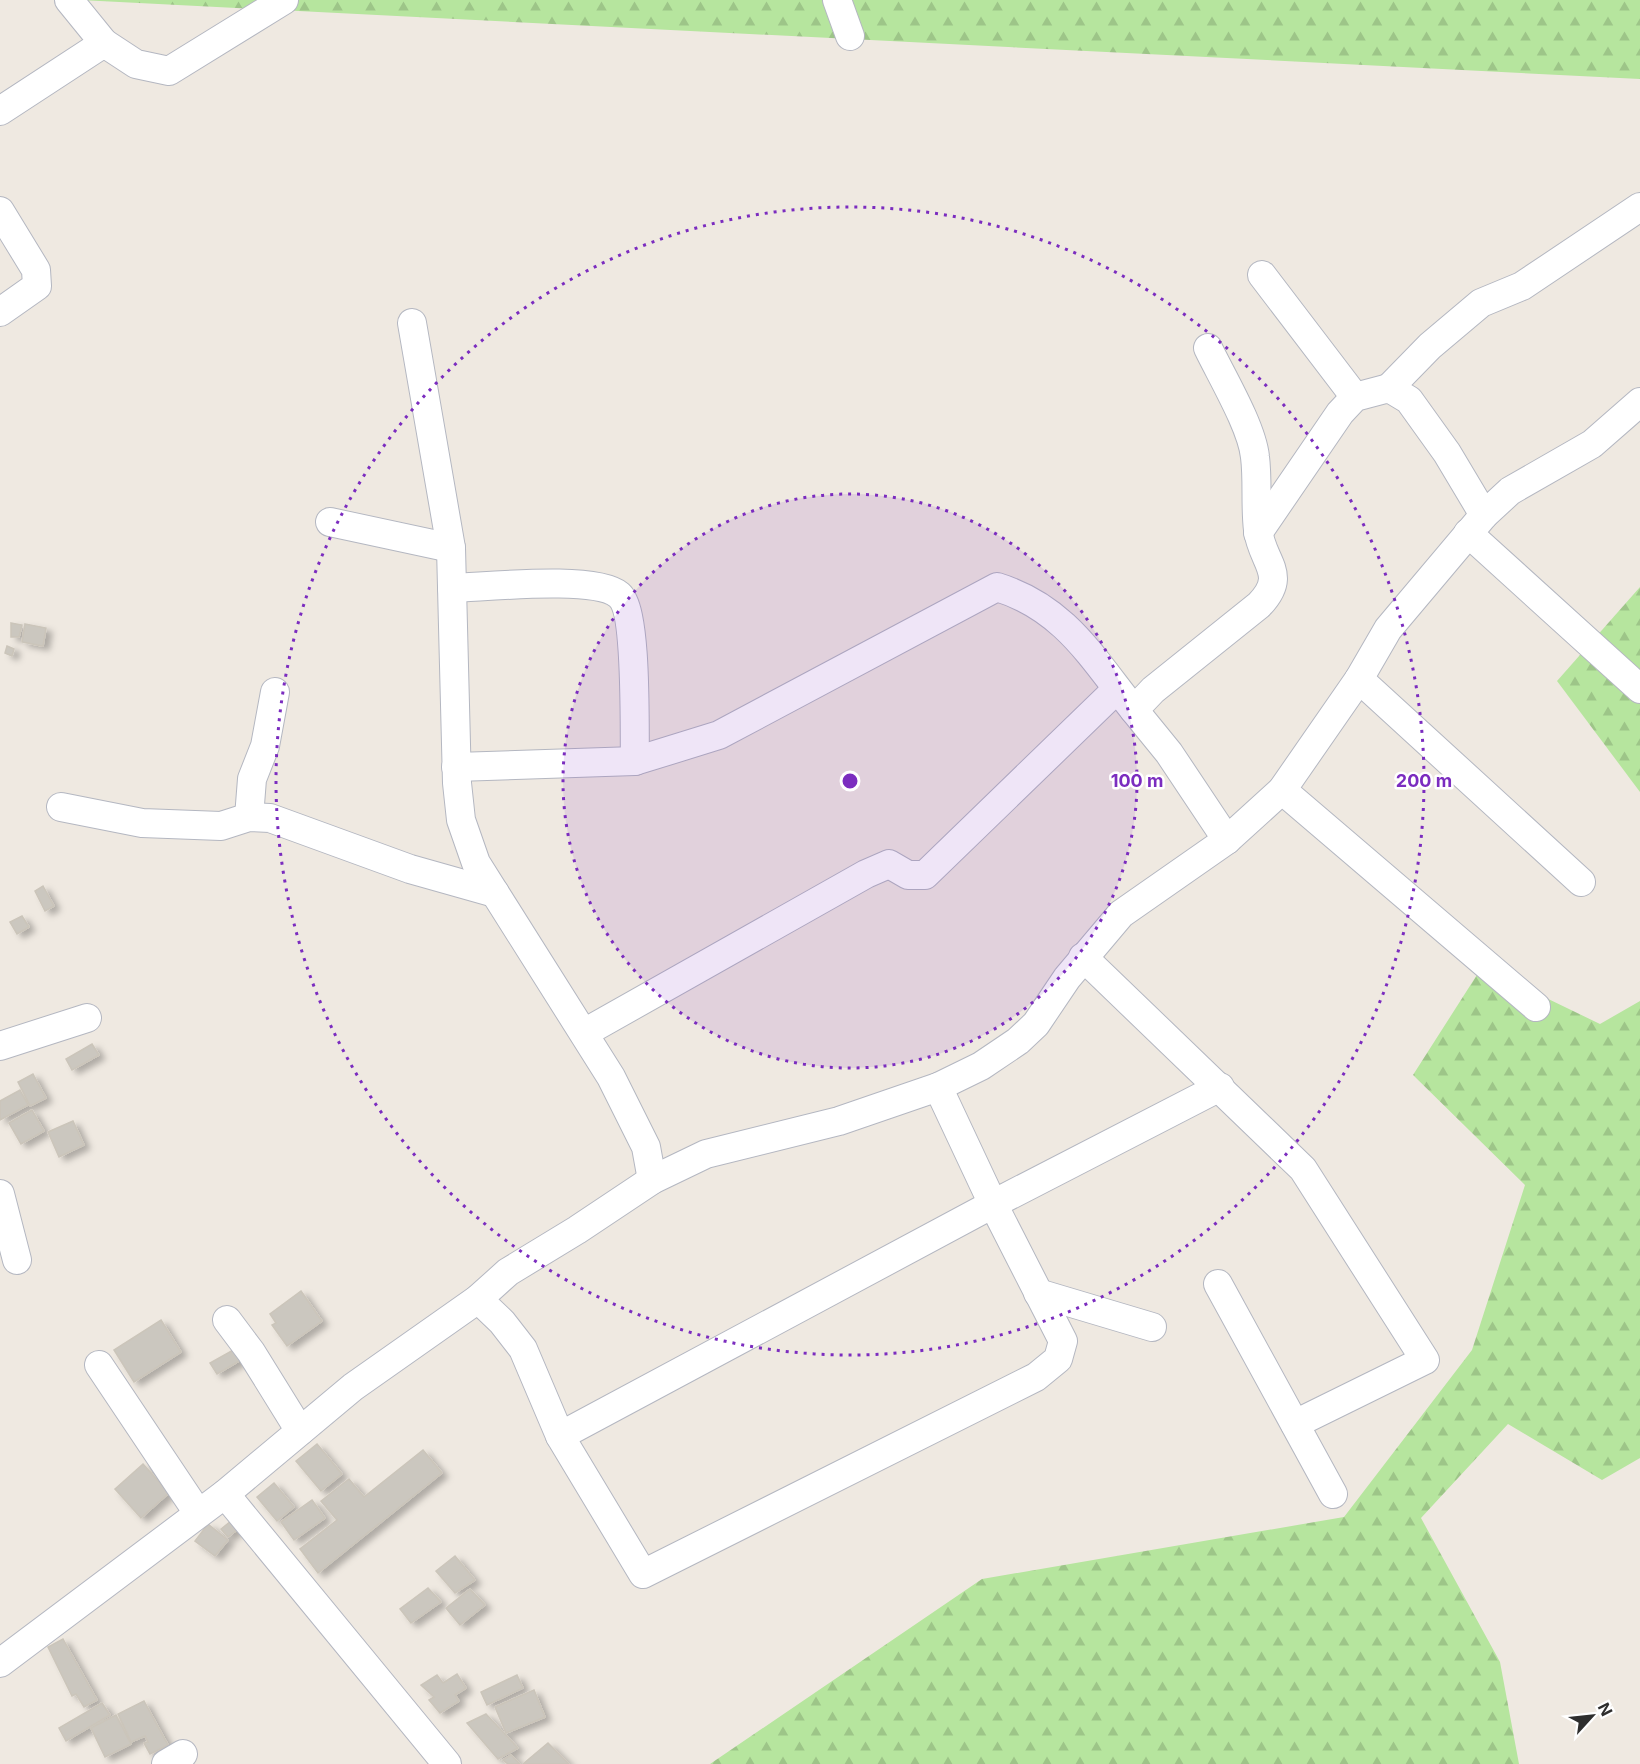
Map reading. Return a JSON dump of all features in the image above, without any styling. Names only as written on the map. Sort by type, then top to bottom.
[{"type":"street","points":[[69,0],[104,43],[136,64],[169,71],[272,3]]},
{"type":"street","points":[[837,0],[849,36]]},
{"type":"street","points":[[0,111],[104,43]]},
{"type":"street","points":[[1258,533],[1340,413],[1355,397],[1389,388],[1430,346],[1481,303],[1522,286],[1640,207]]},
{"type":"street","points":[[0,211],[36,270],[37,286],[0,312]]},
{"type":"street","points":[[1262,275],[1355,397]]},
{"type":"street","points":[[411,323],[451,548],[456,767],[461,820],[476,863],[584,1033],[636,1122],[646,1147],[652,1180]]},
{"type":"street","points":[[584,1033],[866,874],[889,864],[909,875],[925,875],[1126,700],[1153,690],[1269,594],[1274,584],[1273,569],[1258,533],[1255,456],[1247,432],[1208,348]]},
{"type":"street","points":[[1389,388],[1409,400],[1447,453],[1476,524],[1640,688]]},
{"type":"street","points":[[0,1664],[225,1494],[353,1387],[478,1299],[508,1272],[652,1180],[706,1154],[839,1121],[938,1087],[981,1066],[1018,1041],[1043,1016],[1083,957],[1121,914],[1227,840],[1282,790],[1359,679],[1388,629],[1476,524],[1510,491],[1592,444],[1640,402]]},
{"type":"street","points":[[330,522],[451,548]]},
{"type":"street","points":[[453,588],[544,584],[605,586],[621,596],[628,609],[632,632],[635,761]]},
{"type":"street","points":[[456,767],[635,761],[719,735],[997,587],[1023,595],[1046,608],[1078,638],[1169,753],[1227,840]]},
{"type":"street","points":[[1359,679],[1581,882]]},
{"type":"street","points":[[249,818],[252,779],[265,746],[274,692]]},
{"type":"street","points":[[1282,790],[1536,1007]]},
{"type":"street","points":[[61,807],[142,823],[221,826],[249,818],[270,818],[410,869],[495,893]]},
{"type":"street","points":[[1083,957],[1303,1169],[1425,1360],[1295,1424]]},
{"type":"street","points":[[0,1046],[87,1018]]},
{"type":"street","points":[[478,1299],[502,1322],[523,1349],[560,1436],[643,1574],[1036,1377],[1058,1359],[1063,1341],[993,1204],[938,1087]]},
{"type":"street","points":[[560,1436],[993,1204],[1220,1087]]},
{"type":"street","points":[[0,1194],[17,1260]]},
{"type":"street","points":[[1218,1284],[1333,1494]]},
{"type":"street","points":[[1038,1293],[1152,1327]]},
{"type":"street","points":[[227,1320],[251,1352],[300,1431]]},
{"type":"street","points":[[99,1365],[198,1513]]},
{"type":"street","points":[[225,1494],[447,1764]]},
{"type":"green space","points":[[80,0],[1640,0],[1640,79]]},
{"type":"green space","points":[[1640,587],[1640,792],[1557,681]]},
{"type":"green space","points":[[1482,967],[1600,1024],[1640,1001],[1640,1458],[1602,1480],[1508,1424],[1421,1518],[1500,1662],[1519,1764],[710,1764],[982,1579],[1344,1517],[1472,1350],[1525,1185],[1413,1075]]},
{"type":"building","points":[[11,623],[22,625],[19,637],[11,637]]},
{"type":"building","points":[[25,624],[46,628],[43,646],[22,642]]},
{"type":"building","points":[[7,646],[14,649],[12,656],[5,653]]},
{"type":"building","points":[[43,886],[54,906],[45,911],[35,891]]},
{"type":"building","points":[[22,916],[29,927],[17,934],[10,922]]},
{"type":"building","points":[[92,1044],[99,1055],[72,1070],[66,1059]]},
{"type":"building","points":[[33,1074],[46,1098],[30,1106],[18,1082]]},
{"type":"building","points":[[20,1090],[28,1105],[0,1120],[0,1101]]},
{"type":"building","points":[[32,1110],[44,1131],[21,1144],[9,1123]]},
{"type":"building","points":[[73,1121],[84,1145],[59,1157],[48,1132]]},
{"type":"building","points":[[301,1291],[322,1321],[287,1346],[272,1325],[276,1323],[270,1314]]},
{"type":"building","points":[[161,1320],[181,1352],[134,1382],[114,1350]]},
{"type":"building","points":[[235,1349],[241,1360],[217,1374],[210,1363]]},
{"type":"building","points":[[317,1444],[342,1474],[321,1491],[296,1461]]},
{"type":"building","points":[[423,1450],[442,1473],[318,1573],[300,1549],[337,1520],[321,1501],[349,1479],[364,1497]]},
{"type":"building","points":[[143,1464],[169,1493],[141,1518],[115,1489]]},
{"type":"building","points":[[274,1483],[294,1507],[277,1521],[257,1497]]},
{"type":"building","points":[[312,1500],[325,1518],[294,1540],[281,1522]]},
{"type":"building","points":[[231,1521],[238,1529],[228,1537],[221,1529]]},
{"type":"building","points":[[208,1524],[228,1540],[215,1556],[195,1541]]},
{"type":"building","points":[[455,1556],[475,1580],[455,1593],[436,1571]]},
{"type":"building","points":[[428,1588],[441,1602],[411,1623],[400,1609]]},
{"type":"building","points":[[470,1589],[485,1605],[460,1625],[446,1608]]},
{"type":"building","points":[[63,1639],[97,1700],[84,1707],[76,1694],[72,1696],[48,1647]]},
{"type":"building","points":[[457,1674],[466,1688],[455,1695],[459,1701],[440,1713],[429,1700],[434,1697],[421,1685],[437,1675],[443,1683]]},
{"type":"building","points":[[517,1675],[523,1688],[487,1705],[481,1692]]},
{"type":"building","points":[[534,1690],[545,1717],[506,1733],[495,1707]]},
{"type":"building","points":[[144,1701],[168,1745],[150,1754],[144,1743],[148,1742],[145,1736],[131,1742],[118,1714]]},
{"type":"building","points":[[102,1703],[110,1715],[66,1741],[59,1728]]},
{"type":"building","points":[[486,1714],[518,1748],[498,1759],[467,1723]]},
{"type":"building","points":[[116,1715],[131,1744],[105,1757],[91,1728]]},
{"type":"building","points":[[548,1743],[569,1764],[523,1764]]},
{"type":"building","points":[[511,1755],[520,1764],[508,1764],[503,1760]]}]
